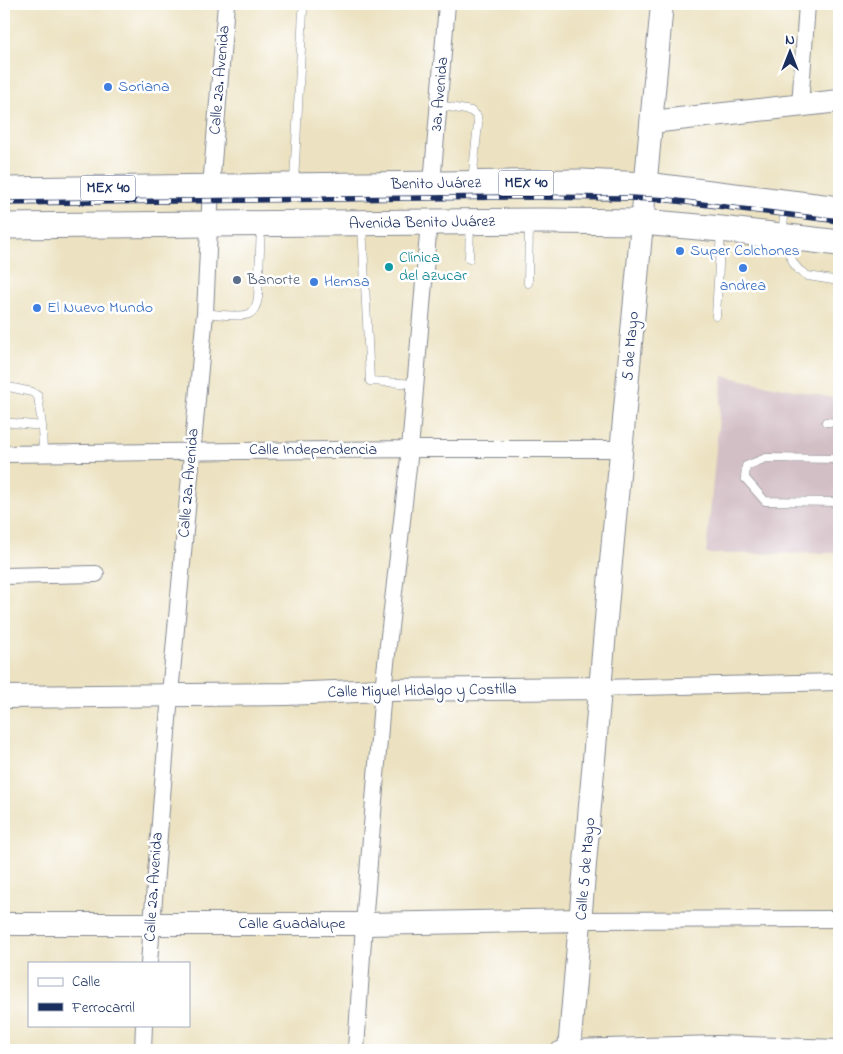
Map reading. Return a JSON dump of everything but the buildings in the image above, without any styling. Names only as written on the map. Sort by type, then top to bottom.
[{"type":"main road","name":"Benito Juárez","points":[[212,187],[582,182],[646,184],[832,208]]},
{"type":"main road","name":"MEX 40","points":[[4,190],[212,187]]},
{"type":"main road","points":[[830,242],[832,208]]},
{"type":"main road","name":"Avenida Benito Juárez","points":[[4,226],[642,222],[830,242]]},
{"type":"street","name":"Calle 2a. Avenida","points":[[148,962],[170,694],[205,313],[209,225],[226,4]]},
{"type":"street","name":"3a. Avenida","points":[[432,184],[447,4]]},
{"type":"street","name":"5 de Mayo","points":[[601,688],[662,4]]},
{"type":"street","points":[[800,106],[807,4]]},
{"type":"street","points":[[652,122],[839,102]]},
{"type":"street","points":[[356,1050],[383,690],[410,449],[429,222]]},
{"type":"street","name":"Calle Independencia","points":[[4,454],[410,449],[622,449]]},
{"type":"street","points":[[4,576],[96,574]]},
{"type":"street","name":"Calle Miguel Hidalgo y Costilla","points":[[4,697],[286,694],[383,690],[601,688],[839,682]]},
{"type":"street","name":"Calle 5 de Mayo","points":[[566,1049],[581,920],[601,688]]},
{"type":"street","points":[[581,920],[839,919]]},
{"type":"street","name":"Calle Guadalupe","points":[[4,924],[364,924],[581,920]]},
{"type":"street","points":[[142,1050],[144,1026]]},
{"type":"street","points":[[566,1049],[717,1044],[839,1048]]},
{"type":"lane","points":[[294,186],[303,11]]},
{"type":"lane","points":[[439,106],[471,111],[477,116],[478,124],[472,183]]},
{"type":"lane","points":[[786,202],[782,237],[794,264],[808,276],[839,281]]},
{"type":"lane","points":[[469,259],[470,222]]},
{"type":"lane","points":[[528,284],[529,222]]},
{"type":"lane","points":[[362,223],[370,381],[416,384]]},
{"type":"lane","points":[[205,313],[240,315],[249,314],[256,308],[261,224]]},
{"type":"lane","points":[[716,316],[721,229]]},
{"type":"lane","points":[[4,386],[22,389],[38,396],[42,426],[42,453]]},
{"type":"lane","points":[[4,422],[42,426]]},
{"type":"lane","points":[[826,422],[839,423]]},
{"type":"lane","points":[[839,460],[766,458],[746,466],[744,478],[765,501],[839,502]]},
{"type":"shaded area","points":[[723,376],[839,399],[839,553],[706,554]]},
{"type":"railway","points":[[4,203],[511,197],[630,198],[669,200],[839,221]]},
{"type":"place","name":"Soriana","points":[[108,87]]},
{"type":"place","name":"Super Colchones","points":[[680,251]]},
{"type":"place","name":"Clínica del azucar","points":[[389,267]]},
{"type":"place","name":"andrea","points":[[743,268]]},
{"type":"place","name":"Banorte","points":[[237,280]]},
{"type":"place","name":"Hemsa","points":[[314,282]]},
{"type":"place","name":"El Nuevo Mundo","points":[[37,308]]}]
